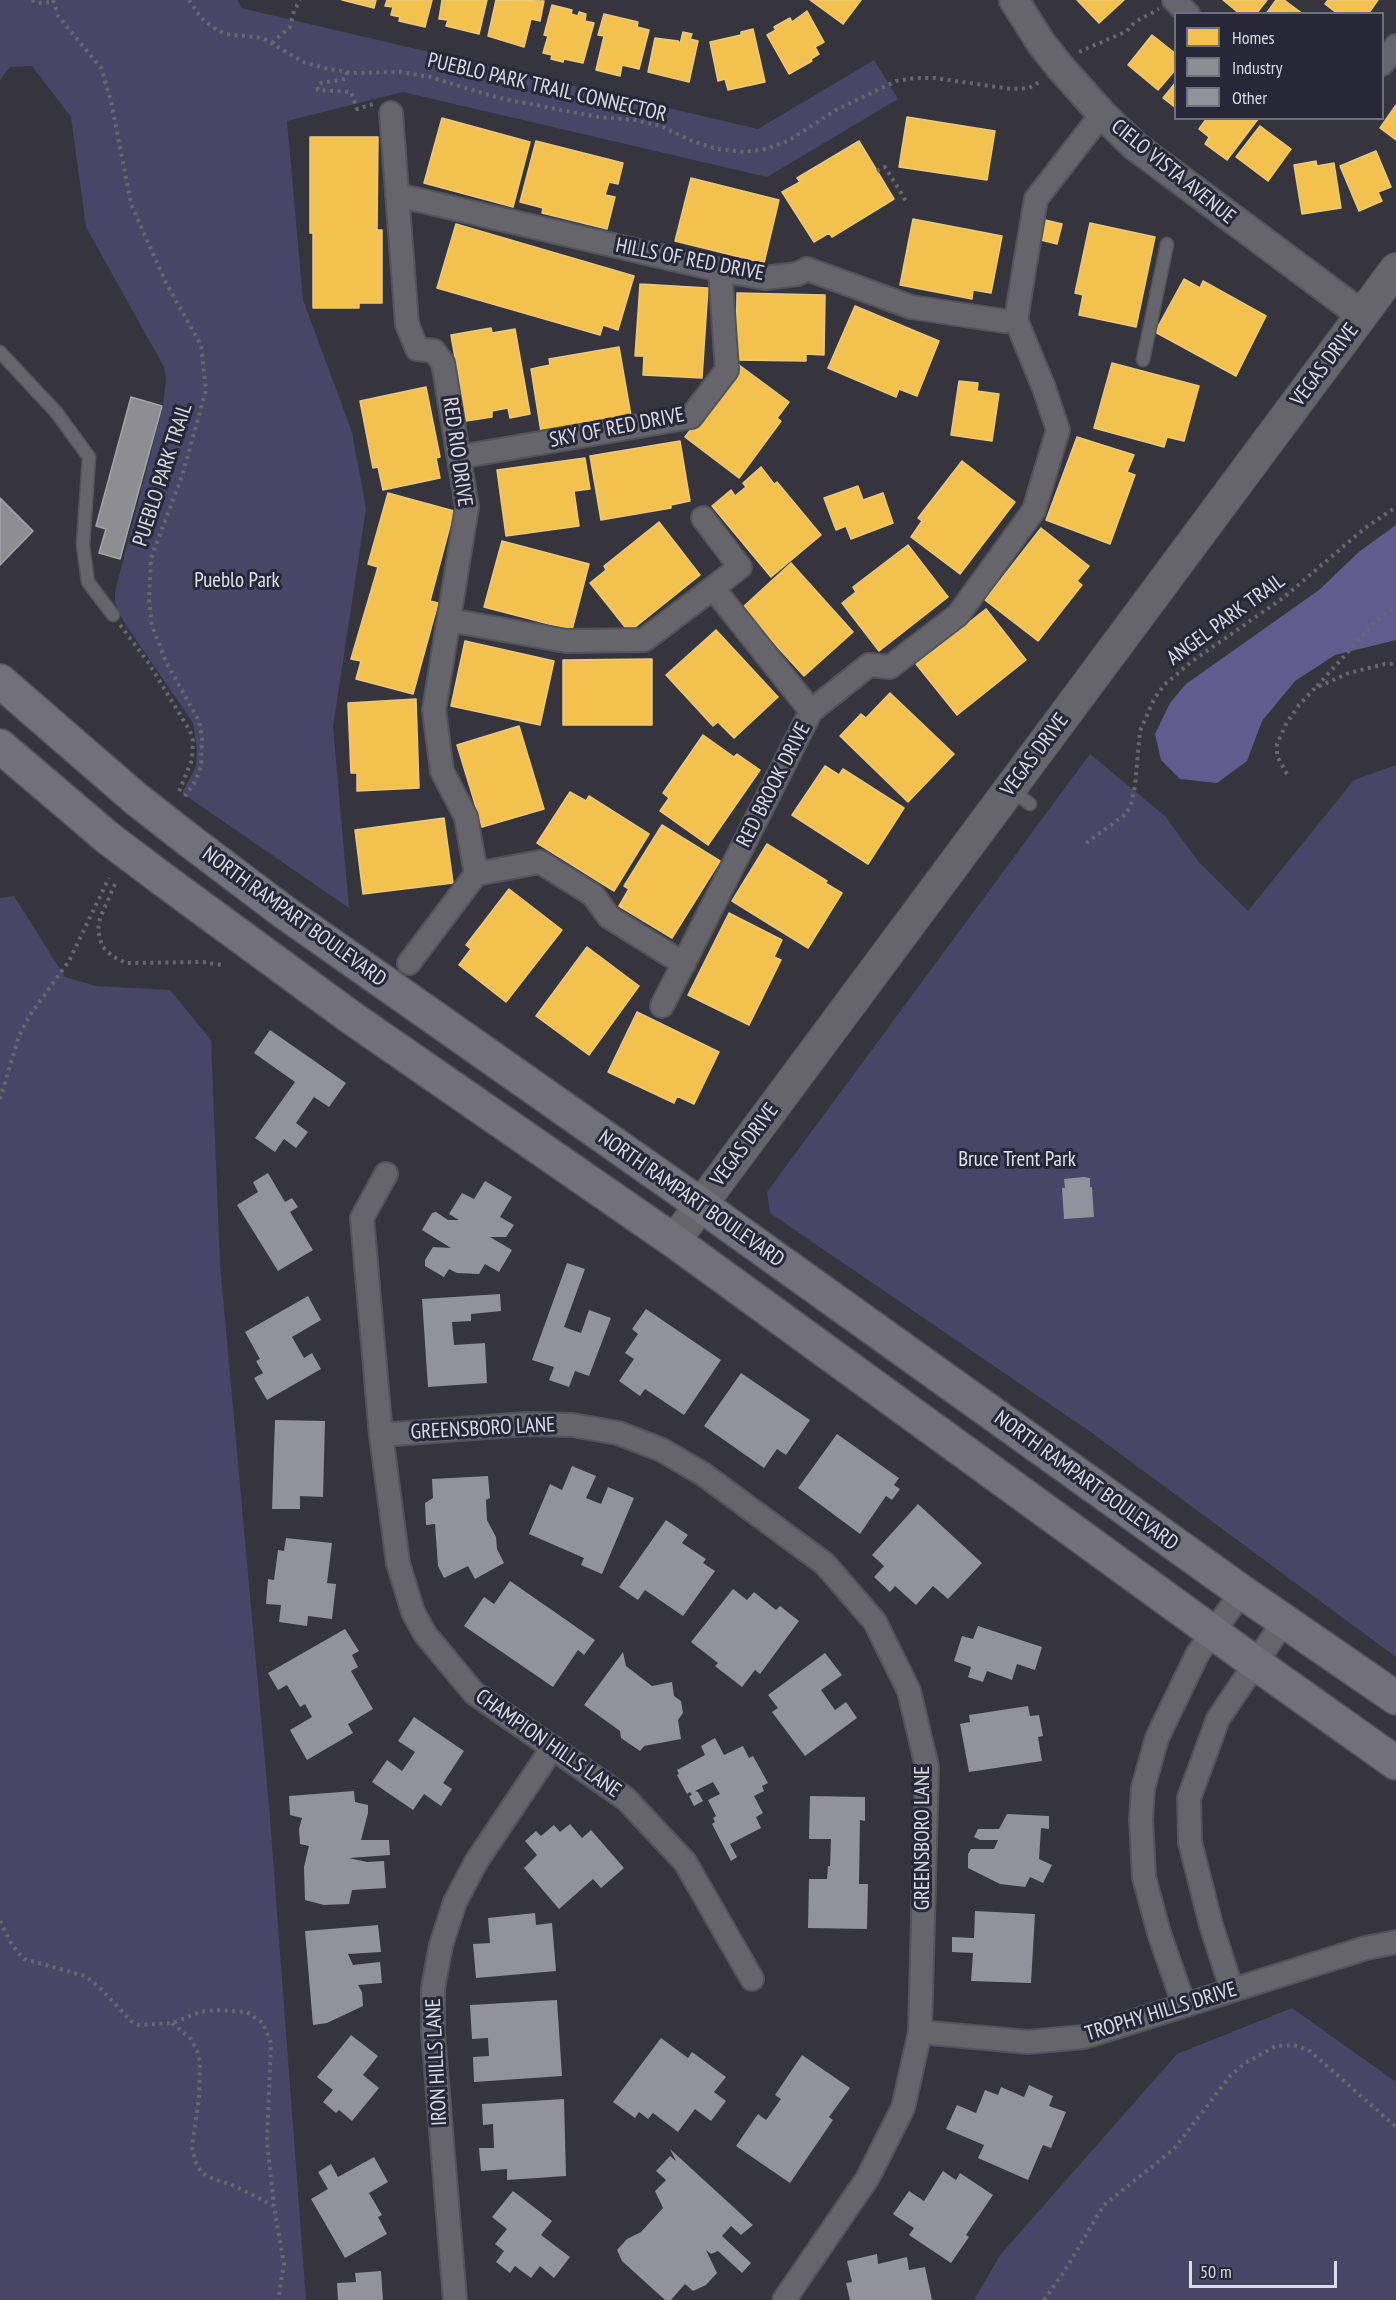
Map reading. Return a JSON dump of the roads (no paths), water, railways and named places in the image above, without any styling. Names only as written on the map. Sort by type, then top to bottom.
[{"type":"main road","name":"VEGAS DRIVE","points":[[674,1241],[1020,796],[1396,269]]},
{"type":"main road","name":"NORTH RAMPART BOULEVARD","points":[[0,681],[135,798],[284,912],[400,975],[701,1205],[1242,1592],[1396,1698]]},
{"type":"main road","points":[[0,746],[108,838],[349,1016],[674,1241],[1213,1633],[1396,1762]]},
{"type":"street","name":"CIELO VISTA AVENUE","points":[[1014,0],[1041,43],[1102,114],[1159,165],[1362,315]]},
{"type":"street","points":[[1169,3],[1185,12]]},
{"type":"street","points":[[1384,63],[1396,46]]},
{"type":"street","name":"RED RIO DRIVE","points":[[391,113],[407,324],[417,349],[434,351],[443,363],[467,507],[434,710],[442,771],[466,817],[476,874]]},
{"type":"street","points":[[1016,320],[1036,199],[1102,114]]},
{"type":"street","name":"HILLS OF RED DRIVE","points":[[397,195],[720,270],[765,278],[797,274],[807,269],[911,307],[1004,321],[1016,320]]},
{"type":"street","name":"SKY OF RED DRIVE","points":[[459,457],[691,417],[727,370],[720,270]]},
{"type":"street","name":"RED BROOK DRIVE","points":[[662,1006],[811,711],[869,664],[890,667],[958,615],[1034,510],[1058,430],[1041,379],[1016,320]]},
{"type":"street","points":[[449,620],[566,640],[644,640],[740,567],[703,518]]},
{"type":"street","points":[[713,588],[811,711]]},
{"type":"street","points":[[400,975],[476,874],[540,862],[593,895],[609,917],[684,964]]},
{"type":"street","name":"CHAMPION HILLS LANE","points":[[386,1174],[362,1218],[381,1435],[398,1563],[413,1611],[425,1634],[474,1693],[626,1799],[685,1862],[752,1979]]},
{"type":"street","name":"GREENSBORO LANE","points":[[381,1435],[526,1424],[572,1425],[618,1434],[662,1450],[703,1474],[825,1564],[875,1622],[909,1691],[927,1767],[920,2032],[903,2108],[867,2179],[784,2300]]},
{"type":"street","points":[[1184,2005],[1159,1933],[1144,1877],[1141,1819],[1143,1788],[1157,1738],[1198,1653],[1242,1592]]},
{"type":"street","points":[[1232,1990],[1211,1925],[1190,1842],[1189,1798],[1218,1719],[1284,1621]]},
{"type":"street","name":"IRON HILLS LANE","points":[[455,2300],[433,2033],[433,1988],[441,1945],[455,1902],[476,1863],[553,1747]]},
{"type":"street","name":"TROPHY HILLS DRIVE","points":[[920,2032],[1028,2042],[1084,2037],[1366,1948],[1396,1942]]},
{"type":"lane","points":[[1143,360],[1167,244]]},
{"type":"lane","points":[[0,352],[56,412],[89,456],[83,544],[88,582],[113,615]]},
{"type":"park label","name":"Pueblo Park","points":[[237,581]]},
{"type":"park label","name":"Bruce Trent Park","points":[[1017,1160]]}]
